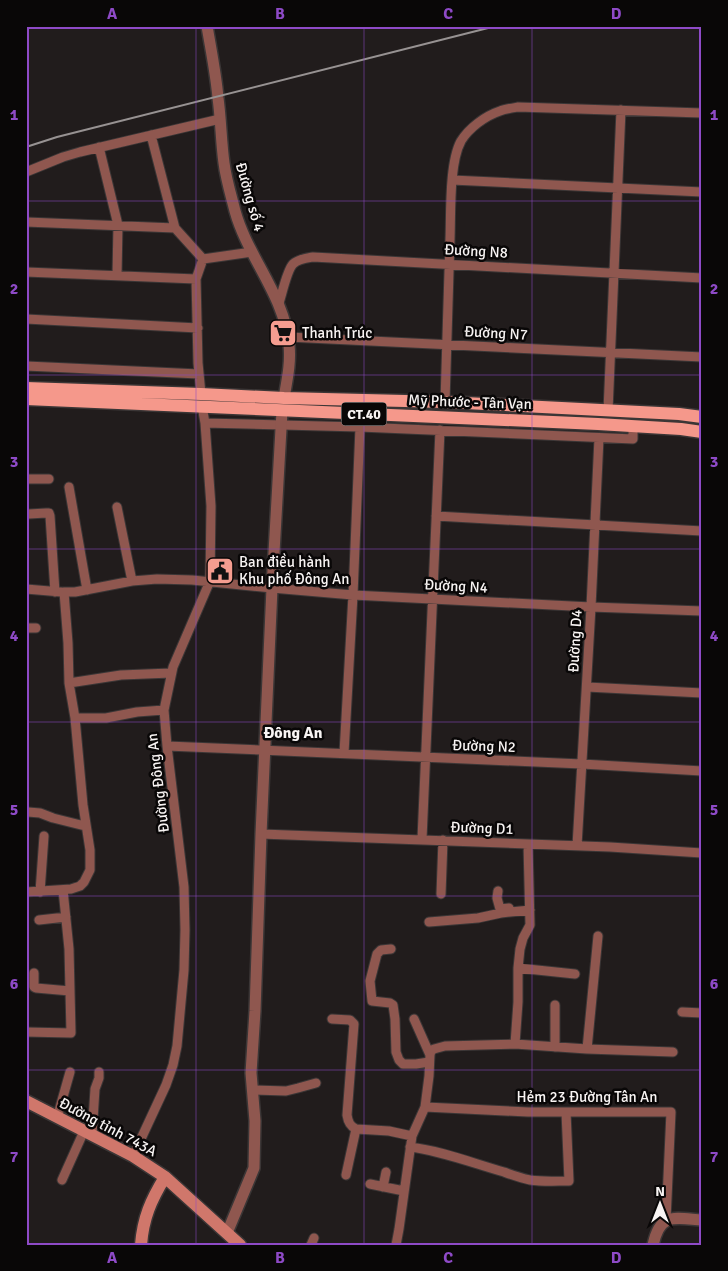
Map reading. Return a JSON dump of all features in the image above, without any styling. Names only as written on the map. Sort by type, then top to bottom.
[{"type":"main road","name":"Mỹ Phước - Tân Vạn","points":[[26,388],[681,429],[702,432]]},
{"type":"main road","name":"Mỹ Phước - Tân Vạn","points":[[26,400],[202,400]]},
{"type":"main road","name":"Mỹ Phước - Tân Vạn","points":[[283,405],[445,402],[702,417]]},
{"type":"main road","name":"Đường tỉnh 743A","points":[[26,1101],[133,1156],[165,1177],[240,1245]]},
{"type":"main road","points":[[141,1245],[142,1227],[148,1207],[165,1177]]},
{"type":"street","name":"Đường số 4","points":[[207,26],[218,97],[224,164],[230,193],[252,252],[278,303],[286,325],[289,347],[289,368],[283,405],[272,588],[261,834],[251,1073],[255,1121],[254,1168],[227,1232]]},
{"type":"street","points":[[445,402],[452,180],[457,152],[461,142],[470,130],[498,111],[518,107],[702,113]]},
{"type":"street","points":[[608,411],[620,110]]},
{"type":"street","points":[[26,172],[63,157],[220,118]]},
{"type":"street","points":[[151,135],[175,228],[203,259]]},
{"type":"street","points":[[99,148],[118,225],[117,275]]},
{"type":"street","points":[[452,180],[702,192]]},
{"type":"street","points":[[26,222],[175,228]]},
{"type":"street","points":[[203,259],[252,252]]},
{"type":"street","name":"Đường N8","points":[[278,303],[293,264],[302,259],[313,257],[702,278]]},
{"type":"street","points":[[26,272],[196,279],[203,259]]},
{"type":"street","name":"Đường Đông An","points":[[133,1156],[166,1085],[173,1065],[177,1046],[184,970],[184,887],[166,746],[164,710],[172,672],[179,651],[210,581],[211,506],[205,423],[199,374],[196,279]]},
{"type":"street","points":[[26,319],[198,328]]},
{"type":"street","name":"Đường N7","points":[[288,337],[702,357]]},
{"type":"street","points":[[26,366],[199,374]]},
{"type":"street","points":[[205,423],[360,427],[633,439],[633,426]]},
{"type":"street","points":[[344,753],[360,427]]},
{"type":"street","points":[[422,839],[440,430]]},
{"type":"street","name":"Đường D4","points":[[577,846],[599,438]]},
{"type":"street","points":[[26,479],[49,479]]},
{"type":"street","points":[[69,487],[87,590]]},
{"type":"street","points":[[117,507],[132,581]]},
{"type":"street","points":[[26,892],[63,890],[80,886],[90,870],[90,850],[85,826],[75,718],[69,683],[68,643],[50,516],[46,512],[28,514]]},
{"type":"street","points":[[436,516],[702,530]]},
{"type":"street","name":"Đường N4","points":[[26,589],[60,592],[87,590],[132,581],[157,579],[192,580],[353,595],[702,611]]},
{"type":"street","points":[[69,683],[121,675],[172,672]]},
{"type":"street","points":[[587,687],[702,693]]},
{"type":"street","points":[[75,718],[106,718],[137,712],[164,710]]},
{"type":"street","name":"Đường N2","points":[[166,746],[702,771]]},
{"type":"street","points":[[28,812],[85,826]]},
{"type":"street","name":"Đường D1","points":[[261,834],[422,839],[702,853]]},
{"type":"street","points":[[40,892],[44,836]]},
{"type":"street","points":[[441,894],[443,840]]},
{"type":"street","points":[[515,1044],[520,949],[530,925],[528,844]]},
{"type":"street","points":[[26,1032],[71,1033],[69,949],[63,890]]},
{"type":"street","points":[[498,892],[500,909],[530,908]]},
{"type":"street","points":[[429,922],[478,918],[530,908]]},
{"type":"street","points":[[39,920],[66,917]]},
{"type":"street","points":[[587,1049],[598,936]]},
{"type":"street","points":[[392,948],[381,950],[377,954],[370,981],[372,1001],[393,1004],[396,1052],[403,1064],[416,1064],[430,1058]]},
{"type":"street","points":[[518,968],[575,974]]},
{"type":"street","points":[[34,973],[34,987],[36,988],[70,990]]},
{"type":"street","points":[[555,1005],[555,1047]]},
{"type":"street","points":[[682,1012],[702,1013]]},
{"type":"street","points":[[414,1019],[430,1058]]},
{"type":"street","points":[[332,1020],[350,1020],[354,1024],[348,1122],[356,1129],[389,1130],[412,1136]]},
{"type":"street","points":[[396,1245],[410,1147],[412,1136],[424,1107],[431,1051],[445,1046],[515,1044],[673,1052]]},
{"type":"street","points":[[57,1118],[70,1072]]},
{"type":"street","points":[[62,1180],[88,1133],[99,1072]]},
{"type":"street","points":[[252,1090],[286,1091],[316,1083]]},
{"type":"street","name":"Hẻm 23 Đường Tân An","points":[[424,1107],[528,1112],[671,1112],[666,1220]]},
{"type":"street","points":[[410,1147],[428,1149],[529,1180],[569,1181],[566,1112]]},
{"type":"street","points":[[346,1175],[356,1129]]},
{"type":"street","points":[[383,1187],[386,1172]]},
{"type":"street","points":[[370,1184],[404,1191]]},
{"type":"street","points":[[653,1245],[656,1232],[666,1220],[702,1220]]},
{"type":"railway","points":[[26,147],[57,137],[496,26]]},
{"type":"place","name":"Thanh Trúc","points":[[283,333]]},
{"type":"place","name":"Ban điều hành Khu phố Đông An","points":[[220,571]]},
{"type":"district","name":"Đông An","points":[[293,733]]}]
